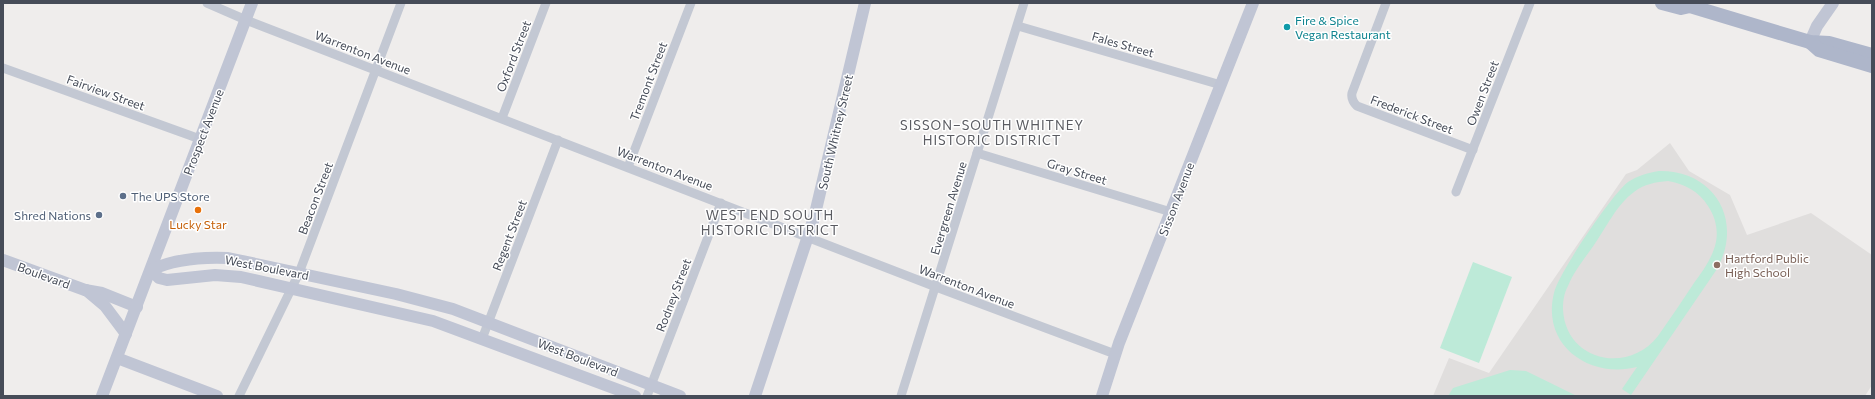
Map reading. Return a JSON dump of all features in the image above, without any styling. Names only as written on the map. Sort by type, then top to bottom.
[{"type":"main road","name":"Prospect Avenue","points":[[102,396],[252,3]]},
{"type":"main road","name":"South Whitney Street","points":[[755,396],[809,237],[865,3]]},
{"type":"main road","name":"Sisson Avenue","points":[[1102,396],[1115,354],[1253,3]]},
{"type":"main road","points":[[1662,3],[1681,8],[1689,4],[1810,42],[1829,43],[1872,55]]},
{"type":"main road","points":[[1810,42],[1820,20],[1833,3]]},
{"type":"main road","points":[[1810,42],[1814,47],[1824,52],[1872,66]]},
{"type":"main road","name":"West Boulevard","points":[[635,396],[433,321],[226,275],[162,279],[151,270],[164,264],[218,258],[239,260],[396,294],[453,309],[649,391],[680,396]]},
{"type":"main road","name":"Boulevard","points":[[3,260],[85,290],[102,292],[137,307]]},
{"type":"main road","name":"Boulevard","points":[[85,290],[108,309],[126,334]]},
{"type":"main road","points":[[392,311],[396,294]]},
{"type":"main road","points":[[117,358],[218,396]]},
{"type":"street","name":"Warrenton Avenue","points":[[207,3],[246,20],[376,69],[936,287],[1115,354]]},
{"type":"street","name":"Beacon Street","points":[[239,396],[299,273],[401,3]]},
{"type":"street","name":"Oxford Street","points":[[502,118],[546,3]]},
{"type":"street","name":"Tremont Street","points":[[628,167],[690,3]]},
{"type":"street","name":"Evergreen Avenue","points":[[901,396],[1024,3]]},
{"type":"street","name":"Frederick Street","points":[[1386,3],[1351,98],[1357,106],[1473,150]]},
{"type":"street","name":"Owen Street","points":[[1456,192],[1530,3]]},
{"type":"street","name":"Fales Street","points":[[1018,26],[1221,86]]},
{"type":"street","name":"Fairview Street","points":[[3,68],[200,139]]},
{"type":"street","name":"Regent Street","points":[[482,339],[558,140]]},
{"type":"street","name":"Gray Street","points":[[977,153],[1170,212]]},
{"type":"street","name":"Rodney Street","points":[[649,391],[721,203]]},
{"type":"shaded area","name":"Hartford Public High School","points":[[1670,143],[1689,171],[1730,195],[1747,235],[1811,213],[1872,255],[1872,385],[1865,396],[1433,396],[1449,358],[1489,373],[1626,174],[1637,170]]},
{"type":"green space","points":[[1659,171],[1678,173],[1695,179],[1709,189],[1719,201],[1725,216],[1727,233],[1725,251],[1717,269],[1631,395],[1622,389],[1637,367],[1619,369],[1602,368],[1586,363],[1573,354],[1562,342],[1555,328],[1552,312],[1554,293],[1565,269],[1586,235],[1620,189],[1628,182],[1639,176]],"holes":[[[1668,181],[1674,182],[1696,192],[1713,215],[1717,236],[1709,261],[1658,336],[1645,348],[1631,356],[1615,358],[1600,357],[1586,351],[1574,341],[1566,327],[1563,303],[1570,280],[1612,217],[1628,197],[1638,189],[1650,184]]]},
{"type":"green space","points":[[1473,262],[1512,277],[1479,363],[1440,348]]},
{"type":"green space","points":[[1510,370],[1526,371],[1577,396],[1448,396],[1453,388]]},
{"type":"place","name":"Fire & Spice Vegan Restaurant","points":[[1287,27]]},
{"type":"place","name":"The UPS Store","points":[[123,196]]},
{"type":"place","name":"Lucky Star","points":[[198,210]]},
{"type":"place","name":"Shred Nations","points":[[99,215]]},
{"type":"place","name":"Hartford Public High School","points":[[1717,265]]},
{"type":"district","name":"SISSON–SOUTH WHITNEY HISTORIC DISTRICT","points":[[992,132]]},
{"type":"district","name":"WEST END SOUTH HISTORIC DISTRICT","points":[[770,222]]}]
